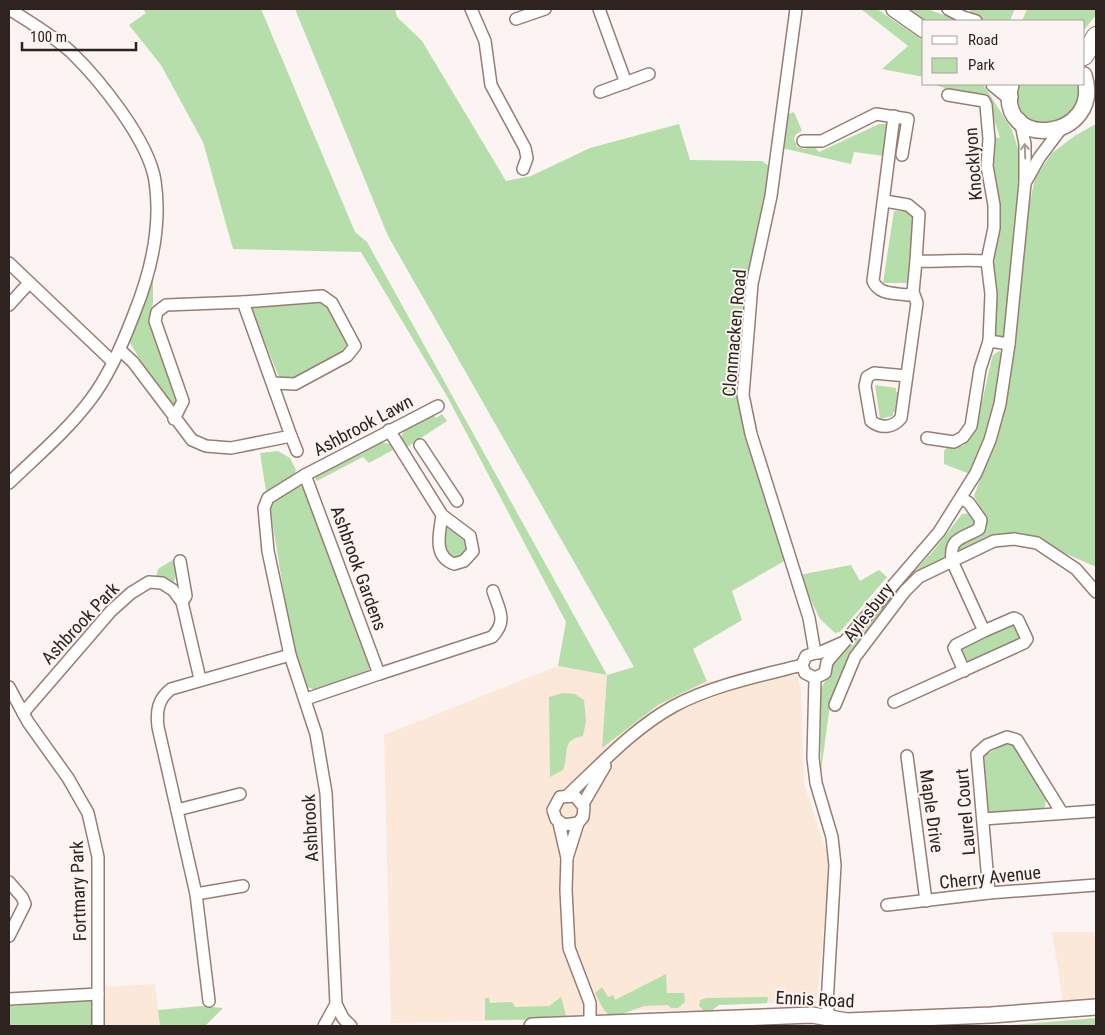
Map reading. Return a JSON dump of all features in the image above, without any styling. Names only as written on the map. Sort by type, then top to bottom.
[{"type":"highway","points":[[1085,37],[1096,25]]},
{"type":"highway","points":[[1085,54],[1096,36]]},
{"type":"main road","points":[[894,9],[922,29]]},
{"type":"main road","points":[[1085,75],[1096,83]]},
{"type":"main road","points":[[996,85],[1011,91],[1020,119],[1026,125],[1042,132],[1069,127],[1089,114],[1088,89],[1085,78]]},
{"type":"main road","name":"Ennis Road","points":[[532,1026],[720,1017],[812,1015],[829,1022],[991,1021],[1096,1007]]},
{"type":"street","points":[[9,9],[45,31],[71,53],[121,112],[141,142],[155,180],[158,220],[153,261],[120,350],[92,398],[54,440],[9,483]]},
{"type":"street","points":[[471,9],[485,41],[491,85],[525,148],[527,158],[523,170]]},
{"type":"street","points":[[516,19],[545,9]]},
{"type":"street","points":[[600,9],[626,83]]},
{"type":"street","name":"Clonmacken Road","points":[[796,9],[771,196],[752,284],[743,395],[751,434],[820,656]]},
{"type":"street","points":[[948,9],[964,13],[974,20]]},
{"type":"street","points":[[600,92],[649,74]]},
{"type":"street","name":"Knocklyon","points":[[927,438],[954,442],[963,437],[971,426],[980,370],[989,341],[991,294],[987,261],[994,228],[994,205],[987,166],[989,139],[986,105],[984,101],[948,95]]},
{"type":"street","points":[[803,141],[822,141],[876,114],[894,116],[908,119],[902,155]]},
{"type":"street","points":[[894,116],[885,201],[873,281],[880,291],[908,295],[912,292]]},
{"type":"street","points":[[802,665],[806,656],[820,656],[844,642],[939,532],[976,473],[990,440],[1000,404],[1009,344],[1025,183],[1025,144],[1020,119]]},
{"type":"street","points":[[1025,183],[1039,158],[1060,130]]},
{"type":"street","points":[[885,201],[908,205],[919,214],[912,292],[917,303],[907,376],[901,418],[897,424],[888,427],[877,426],[871,421],[865,386],[867,377],[874,373],[907,376]]},
{"type":"street","points":[[916,261],[950,262],[967,259],[987,261]]},
{"type":"street","points":[[9,263],[28,284],[113,362]]},
{"type":"street","points":[[9,305],[28,284]]},
{"type":"street","points":[[174,418],[183,401],[155,321],[157,312],[166,305],[322,296],[332,303],[355,346],[347,356],[295,384],[273,383]]},
{"type":"street","points":[[243,302],[297,451]]},
{"type":"street","points":[[989,341],[1009,344]]},
{"type":"street","points":[[120,350],[133,362],[192,440],[206,446],[231,448],[291,436]]},
{"type":"street","name":"Ashbrook Lawn","points":[[306,475],[438,406]]},
{"type":"street","points":[[389,430],[442,515]]},
{"type":"street","points":[[939,452],[940,440]]},
{"type":"street","points":[[420,444],[457,501]]},
{"type":"street","points":[[422,484],[439,473]]},
{"type":"street","name":"Ashbrook","points":[[306,475],[268,498],[264,508],[268,551],[290,655],[316,734],[326,793],[336,1004]]},
{"type":"street","name":"Ashbrook Gardens","points":[[306,475],[379,674]]},
{"type":"street","points":[[961,498],[977,512],[981,520],[979,529],[956,540],[951,550],[952,561],[984,631]]},
{"type":"street","name":"Aylesbury","points":[[835,705],[855,656],[905,591],[919,577],[994,541],[1014,540],[1037,543],[1076,569],[1096,592]]},
{"type":"street","points":[[180,561],[186,596],[182,602]]},
{"type":"street","points":[[183,578],[173,590],[182,602],[200,679]]},
{"type":"street","name":"Ashbrook Park","points":[[23,712],[111,611],[131,593],[148,582],[162,582],[173,590]]},
{"type":"street","points":[[306,699],[492,637],[500,629],[502,618],[493,591]]},
{"type":"street","points":[[894,702],[964,671],[1024,643],[1027,639],[1018,620],[1014,618],[956,645],[954,648],[964,671]]},
{"type":"street","points":[[209,1001],[196,894],[158,727],[157,709],[164,694],[171,689],[200,679],[290,655]]},
{"type":"street","points":[[802,665],[808,676],[815,678],[825,673],[820,656]]},
{"type":"street","points":[[590,1024],[590,1003],[569,948],[566,890],[567,858],[559,823],[554,815],[554,805],[560,797],[568,795],[618,748],[674,706],[707,692],[802,665]]},
{"type":"street","points":[[815,678],[813,758],[818,792],[832,837],[835,865],[827,1004],[829,1022]]},
{"type":"street","name":"Fortmary Park","points":[[9,687],[23,712],[80,797],[88,813],[98,857],[98,1026]]},
{"type":"street","name":"Laurel Court","points":[[989,893],[977,754],[987,745],[1006,737],[1017,740],[1062,813]]},
{"type":"street","points":[[583,804],[601,771],[618,748]]},
{"type":"street","name":"Maple Drive","points":[[907,756],[926,901]]},
{"type":"street","points":[[177,810],[240,794]]},
{"type":"street","points":[[567,858],[578,823],[584,812],[583,804],[579,798],[568,795]]},
{"type":"street","points":[[1045,814],[1054,800]]},
{"type":"street","points":[[983,818],[1096,811]]},
{"type":"street","points":[[559,823],[569,826],[578,823]]},
{"type":"street","points":[[9,882],[22,897],[24,904],[9,936]]},
{"type":"street","name":"Cherry Avenue","points":[[887,905],[989,893],[1096,885]]},
{"type":"street","points":[[196,894],[243,886]]},
{"type":"street","points":[[9,999],[98,994]]},
{"type":"street","points":[[324,1026],[336,1004]]},
{"type":"street","points":[[336,1004],[343,1018],[352,1026]]},
{"type":"shaded area","points":[[558,666],[607,675],[602,747],[658,705],[707,681],[797,675],[801,691],[804,784],[830,862],[817,1002],[719,1005],[711,1011],[628,1010],[622,1014],[576,1019],[391,1023],[384,735]]},
{"type":"shaded area","points":[[1052,932],[1096,932],[1096,999],[1063,1002]]},
{"type":"shaded area","points":[[155,984],[160,1026],[104,1026],[104,987]]},
{"type":"green space","points":[[143,9],[261,9],[355,232],[367,242],[607,675],[558,666],[566,622],[448,398],[361,252],[233,249],[203,142],[161,65],[129,25],[146,13]]},
{"type":"green space","points":[[295,9],[395,9],[397,17],[422,41],[506,181],[531,176],[590,148],[679,124],[690,160],[762,161],[771,167],[740,395],[786,560],[732,591],[742,620],[693,649],[707,681],[658,705],[602,748],[607,675],[634,667],[388,236]]},
{"type":"green space","points":[[861,9],[877,9],[922,40],[922,77],[882,69],[908,46]]},
{"type":"green space","points":[[905,9],[927,9],[958,20],[922,20]]},
{"type":"green space","points":[[970,9],[1015,9],[1010,20],[981,20],[970,15]]},
{"type":"green space","points":[[1027,9],[1096,9],[1096,15],[1085,29],[1085,20],[1022,20]]},
{"type":"green space","points":[[935,85],[982,85],[985,87],[1012,130],[1021,158],[1004,338],[993,336],[992,269],[997,233],[990,166],[991,137],[1000,138],[988,100]]},
{"type":"green space","points":[[1017,85],[1082,85],[1081,106],[1062,124],[1038,123],[1027,118],[1023,113],[1018,102]]},
{"type":"green space","points":[[794,112],[802,131],[796,134],[794,139],[797,147],[805,149],[813,145],[819,152],[879,124],[886,124],[884,156],[854,152],[851,164],[782,148],[784,116]]},
{"type":"green space","points":[[1096,124],[1096,567],[1019,533],[997,535],[961,552],[957,550],[958,545],[966,539],[977,538],[985,528],[985,516],[974,496],[1004,414],[1022,280],[1028,211],[1035,178],[1052,153],[1076,135]]},
{"type":"green space","points":[[894,211],[906,211],[914,218],[913,258],[908,283],[883,283]]},
{"type":"green space","points":[[153,272],[153,303],[148,320],[176,392],[178,403],[176,408],[167,405],[129,341]]},
{"type":"green space","points":[[320,300],[326,304],[349,344],[345,353],[294,378],[279,377],[251,309],[257,304]]},
{"type":"green space","points":[[999,351],[1006,358],[988,436],[970,474],[944,464],[944,451],[948,446],[963,446],[969,438],[982,404],[993,355]]},
{"type":"green space","points":[[875,385],[896,388],[896,392],[900,392],[897,412],[893,412],[893,416],[880,419]]},
{"type":"green space","points":[[432,413],[436,418],[442,414],[447,421],[407,447],[401,438],[404,430]]},
{"type":"green space","points":[[378,442],[390,444],[393,450],[369,463],[363,457],[317,481],[315,478],[319,473]]},
{"type":"green space","points":[[278,451],[290,458],[296,470],[293,478],[266,491],[260,453]]},
{"type":"green space","points":[[300,486],[306,488],[371,664],[368,672],[316,690],[307,687],[294,656],[270,508],[273,500]]},
{"type":"green space","points":[[972,513],[976,519],[973,526],[950,542],[947,558],[901,592],[830,705],[821,771],[820,690],[831,671],[835,657],[935,549],[962,514]]},
{"type":"green space","points":[[449,525],[467,539],[470,549],[458,560],[449,554],[445,548],[444,530]]},
{"type":"green space","points":[[174,559],[177,569],[174,582],[170,583],[156,577],[158,569]]},
{"type":"green space","points":[[851,565],[860,581],[879,570],[887,577],[840,632],[835,633],[820,619],[799,575]]},
{"type":"green space","points":[[1016,623],[1022,641],[963,664],[960,647]]},
{"type":"green space","points":[[563,693],[575,694],[584,700],[586,721],[583,736],[576,738],[568,744],[563,770],[550,777],[549,697]]},
{"type":"green space","points":[[1006,744],[1014,744],[1047,797],[1044,809],[991,814],[985,810],[983,756]]},
{"type":"green space","points":[[666,974],[667,993],[684,993],[685,1002],[678,1008],[671,1008],[668,1005],[644,1006],[622,1014],[609,1015],[604,1010],[595,993],[602,987],[608,997],[613,995],[615,1000]]},
{"type":"green space","points":[[561,997],[567,1019],[485,1020],[485,998],[489,998],[490,1003],[512,1002],[515,1007],[549,1006]]},
{"type":"green space","points":[[768,997],[767,1003],[719,1005],[711,1011],[704,1011],[699,1006],[700,1000],[707,998]]},
{"type":"green space","points":[[92,999],[96,1026],[9,1026],[9,1006],[18,1006],[19,1003]]},
{"type":"green space","points":[[202,1006],[223,1008],[205,1026],[160,1026],[158,1010]]},
{"type":"green space","points":[[1096,1018],[1096,1026],[1010,1026],[1012,1025]]}]
